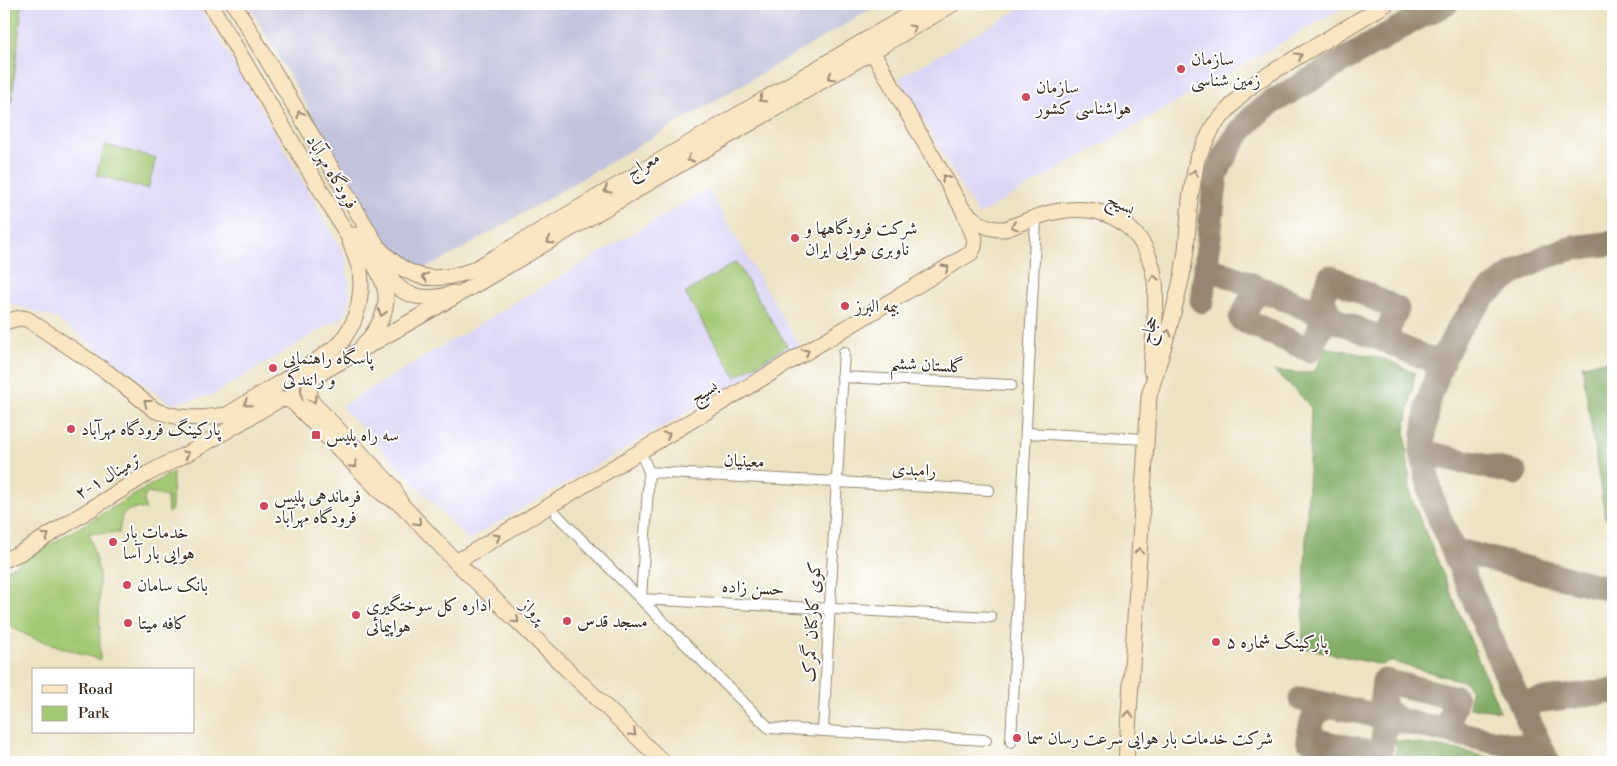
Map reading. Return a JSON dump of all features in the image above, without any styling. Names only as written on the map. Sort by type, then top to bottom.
[{"type":"main road","name":"فرودگاه مهرآباد","points":[[210,4],[348,236],[360,270],[359,304],[353,323],[340,342],[298,372]]},
{"type":"main road","name":"فرودگاه مهرآباد","points":[[234,4],[378,247],[388,258],[403,269],[421,277],[437,279],[455,276],[476,276]]},
{"type":"main road","name":"معراج","points":[[869,46],[927,4]]},
{"type":"main road","name":"معراج","points":[[350,357],[476,276],[869,46],[953,4]]},
{"type":"main road","name":"حجاج","points":[[1126,762],[1149,396],[1182,276],[1190,199],[1197,159],[1214,125],[1245,91],[1259,80],[1386,4]]},
{"type":"main road","points":[[869,46],[962,208]]},
{"type":"main road","points":[[244,62],[262,50]]},
{"type":"main road","points":[[316,181],[360,242],[383,282],[386,291],[386,301],[381,319],[371,337],[350,357]]},
{"type":"main road","name":"بسیج","points":[[962,208],[973,220],[990,228],[1005,229],[1058,211],[1083,210],[1110,215],[1124,222],[1134,232],[1148,254],[1155,283],[1149,396]]},
{"type":"main road","name":"بسیج","points":[[456,562],[971,253],[975,239],[962,208]]},
{"type":"main road","points":[[4,322],[20,318],[27,319],[107,372],[156,411],[180,417],[230,420],[292,394],[292,385],[298,372]]},
{"type":"main road","name":"پرواز","points":[[350,357],[314,378],[309,390],[311,401],[392,487],[401,504],[456,562],[663,762]]},
{"type":"main road","points":[[283,397],[298,372]]},
{"type":"main road","name":"پرواز","points":[[283,397],[383,494],[401,504]]},
{"type":"main road","name":"ترمینال ۱-۲","points":[[4,560],[147,474],[194,450],[230,420]]},
{"type":"street","points":[[1011,742],[1036,218]]},
{"type":"street","name":"کوی کارکنان گمرک","points":[[823,731],[844,352]]},
{"type":"street","name":"گلستان ششم","points":[[842,377],[1011,385]]},
{"type":"street","points":[[1026,433],[1146,439]]},
{"type":"street","points":[[640,451],[649,472],[641,599]]},
{"type":"street","name":"معینیان","points":[[649,472],[836,483]]},
{"type":"street","name":"رامبدی","points":[[836,483],[989,490]]},
{"type":"street","points":[[557,515],[769,728],[986,740]]},
{"type":"street","name":"حسن زاده","points":[[641,599],[991,617]]},
{"type":"shaded area","points":[[4,4],[198,4],[257,101],[346,257],[350,294],[345,315],[213,395],[171,404],[57,319],[6,302],[4,303]]},
{"type":"shaded area","points":[[248,4],[880,4],[450,256],[426,267],[412,266],[386,243]]},
{"type":"shaded area","name":"سازمان هواشناسی کشور","points":[[1028,4],[1350,4],[978,215],[899,78]]},
{"type":"shaded area","points":[[708,189],[800,347],[468,540],[341,406]]},
{"type":"green space","points":[[4,4],[22,4],[12,99],[4,114]]},
{"type":"green space","points":[[105,145],[156,158],[148,189],[96,175]]},
{"type":"green space","points":[[736,262],[787,346],[736,377],[685,293]]},
{"type":"green space","points":[[1326,347],[1385,359],[1415,373],[1405,431],[1411,497],[1500,711],[1469,708],[1471,690],[1465,682],[1389,661],[1381,665],[1302,647],[1311,408],[1274,371],[1305,373],[1315,371]]},
{"type":"green space","points":[[1613,360],[1613,518],[1605,519],[1582,365]]},
{"type":"green space","points":[[173,472],[172,510],[168,513],[167,497],[148,493],[144,499],[146,510],[133,509],[122,515],[119,533],[89,533],[99,572],[100,660],[33,638],[4,624],[4,572]]},
{"type":"green space","points":[[1395,740],[1458,750],[1509,762],[1393,762],[1397,747]]},
{"type":"taxiway","points":[[1202,301],[1216,175],[1226,153],[1239,133],[1255,116],[1274,101],[1415,19],[1446,4]]},
{"type":"taxiway","points":[[1548,762],[1502,665],[1433,503],[1422,452],[1428,403],[1441,364],[1458,329],[1485,295],[1512,274],[1547,256],[1573,248],[1613,243]]},
{"type":"taxiway","points":[[1206,268],[1230,276],[1441,364]]},
{"type":"taxiway","points":[[1266,291],[1254,294],[1241,319],[1310,350],[1322,324],[1335,321],[1322,300],[1330,277],[1397,309],[1387,332],[1392,344]]},
{"type":"taxiway","points":[[1422,452],[1515,473]]},
{"type":"taxiway","points":[[1453,550],[1611,589]]},
{"type":"taxiway","points":[[1334,706],[1326,708],[1314,717],[1308,739],[1380,754],[1385,728],[1397,719],[1385,710],[1382,697],[1384,681],[1456,698],[1449,721],[1454,731]]},
{"type":"taxiway","points":[[1520,703],[1613,691]]},
{"type":"taxiway","points":[[1301,699],[1543,752]]},
{"type":"place","name":"سازمان زمین شناسی","points":[[1181,69]]},
{"type":"place","name":"سازمان هواشناسی کشور","points":[[1026,97]]},
{"type":"place","name":"شرکت فرودگاهها و ناوبری هوایی ایران","points":[[795,238]]},
{"type":"place","name":"بیمه البرز","points":[[845,306]]},
{"type":"place","name":"پاسگاه راهنمایی و رانندگی","points":[[273,368]]},
{"type":"place","name":"پارکینگ فرودگاه مهرآباد","points":[[71,429]]},
{"type":"place","name":"سه راه پلیس","points":[[316,435]]},
{"type":"place","name":"فرماندهی پلیس فرودگاه مهرآباد","points":[[264,506]]},
{"type":"place","name":"خدمات بار هوایی بار آسا","points":[[113,542]]},
{"type":"place","name":"بانک سامان","points":[[127,585]]},
{"type":"place","name":"اداره کل سوختگیری هواپیمائی","points":[[356,615]]},
{"type":"place","name":"مسجد قدس","points":[[567,621]]},
{"type":"place","name":"کافه میتا","points":[[128,623]]},
{"type":"place","name":"پارکینگ شماره ۵","points":[[1216,642]]},
{"type":"place","name":"شرکت خدمات بار هوایی سرعت رسان سما","points":[[1017,738]]}]
